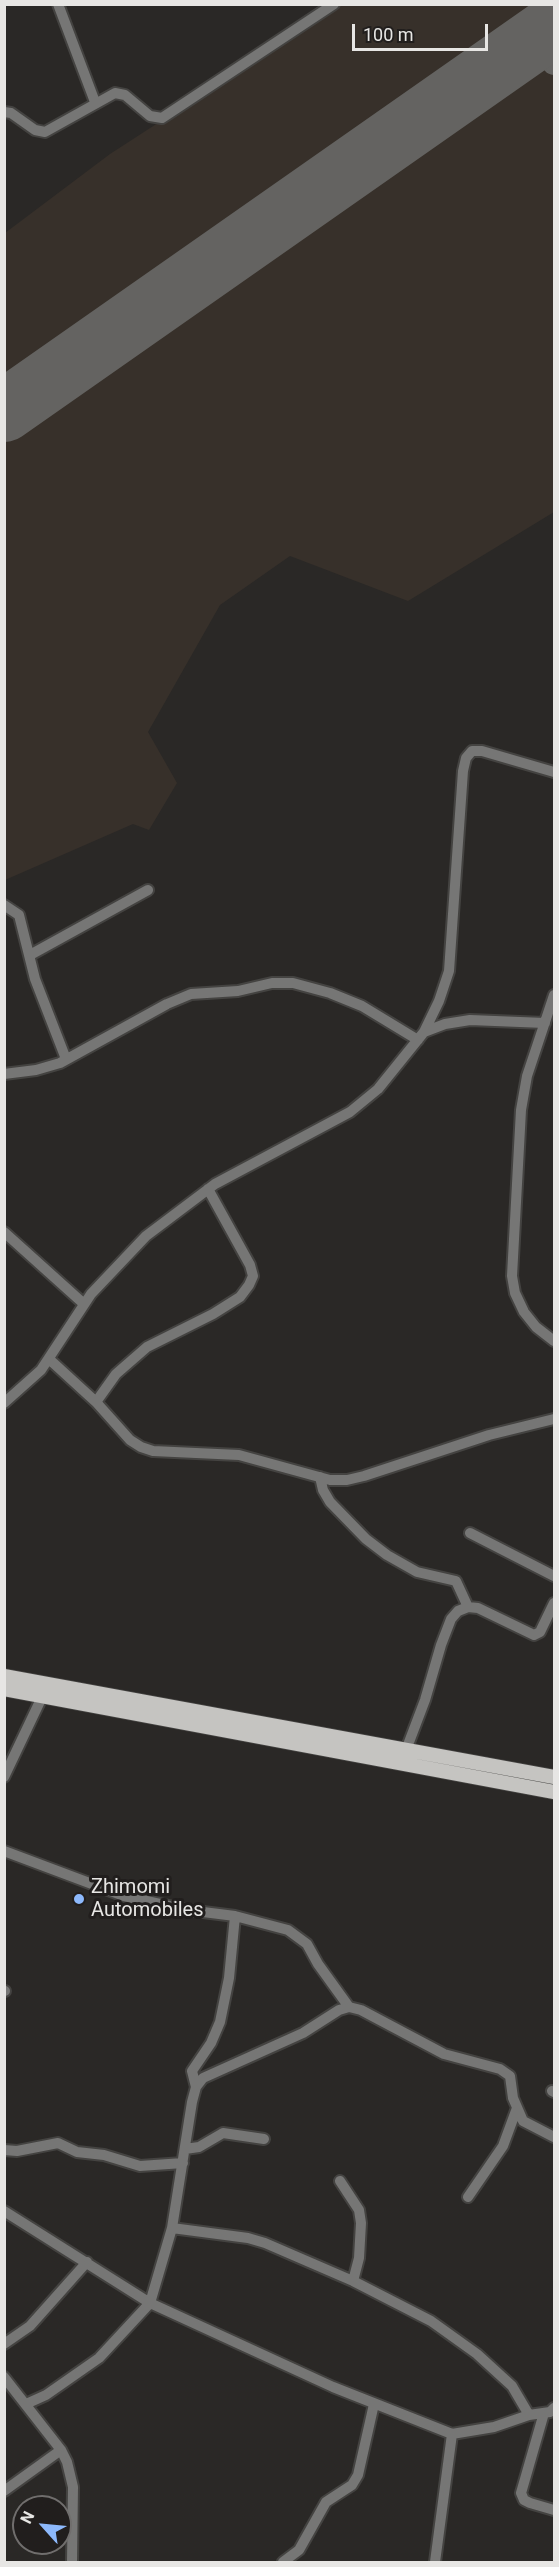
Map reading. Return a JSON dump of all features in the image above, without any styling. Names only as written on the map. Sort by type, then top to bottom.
[{"type":"main road","points":[[4,1676],[164,1703],[555,1777]]},
{"type":"main road","points":[[4,1689],[555,1792]]},
{"type":"street","points":[[58,4],[95,102]]},
{"type":"street","points":[[4,112],[11,113],[35,130],[45,132],[60,126],[95,102],[115,93],[121,93],[150,116],[162,118],[334,4]]},
{"type":"street","points":[[4,1403],[41,1370],[84,1304],[108,1274],[146,1236],[208,1189],[350,1112],[378,1089],[421,1036],[440,1001],[449,971],[459,816],[466,758],[472,751],[482,751],[555,772]]},
{"type":"street","points":[[30,955],[148,890]]},
{"type":"street","points":[[4,905],[20,915],[35,979],[66,1059]]},
{"type":"street","points":[[4,1074],[36,1070],[66,1059],[167,1004],[191,994],[238,991],[272,984],[293,983],[330,993],[362,1006],[421,1036]]},
{"type":"street","points":[[555,995],[527,1076],[521,1110],[512,1276],[515,1293],[524,1312],[536,1327],[555,1341]]},
{"type":"street","points":[[421,1036],[445,1023],[470,1020],[545,1023]]},
{"type":"street","points":[[96,1402],[129,1362],[147,1347],[213,1314],[240,1297],[249,1285],[253,1276],[250,1265],[208,1189]]},
{"type":"street","points":[[4,1232],[84,1304]]},
{"type":"street","points":[[49,1359],[96,1402],[130,1440],[141,1447],[153,1451],[239,1455],[320,1477],[347,1480],[364,1476],[478,1439],[555,1419]]},
{"type":"street","points":[[320,1477],[323,1490],[330,1502],[366,1539],[387,1555],[417,1572],[456,1581],[468,1607]]},
{"type":"street","points":[[470,1533],[555,1576]]},
{"type":"street","points":[[406,1750],[451,1619],[458,1611],[468,1607],[478,1608],[534,1635],[540,1632],[555,1603]]},
{"type":"street","points":[[4,1777],[44,1695]]},
{"type":"street","points":[[4,1851],[124,1896],[187,1910],[235,1916],[279,1927],[296,1934],[307,1944],[318,1964],[349,2007]]},
{"type":"street","points":[[26,2404],[46,2395],[99,2358],[150,2303],[172,2228],[196,2087],[192,2071],[211,2043],[220,2022],[229,1978],[235,1916]]},
{"type":"street","points":[[196,2087],[203,2078],[303,2033],[339,2010],[349,2007],[361,2010],[444,2054],[500,2069],[510,2076],[517,2108],[523,2121],[555,2137]]},
{"type":"street","points":[[468,2197],[503,2146],[517,2108]]},
{"type":"street","points":[[185,2149],[199,2147],[222,2133],[264,2139]]},
{"type":"street","points":[[4,2150],[17,2151],[58,2144],[77,2152],[104,2155],[140,2166],[183,2163]]},
{"type":"street","points":[[340,2181],[359,2210],[362,2223],[359,2258],[353,2281]]},
{"type":"street","points":[[4,2211],[150,2303],[374,2404],[452,2434],[494,2427],[552,2410]]},
{"type":"street","points":[[172,2228],[249,2238],[353,2281],[431,2321],[477,2354],[512,2386],[529,2415]]},
{"type":"street","points":[[4,2344],[30,2326],[87,2262]]},
{"type":"street","points":[[4,2377],[61,2450],[73,2487],[72,2562]]},
{"type":"street","points":[[283,2562],[299,2550],[326,2502],[352,2485],[358,2475],[374,2404]]},
{"type":"street","points":[[552,2410],[521,2493],[524,2500],[555,2510]]},
{"type":"street","points":[[435,2562],[452,2434]]},
{"type":"street","points":[[4,2491],[61,2450]]},
{"type":"shaded area","points":[[340,5],[554,5],[554,512],[408,601],[290,556],[220,605],[148,732],[177,783],[149,830],[133,824],[5,880],[5,233],[110,154]]},
{"type":"taxiway","points":[[553,61],[548,49],[554,28]]},
{"type":"taxiway","points":[[517,52],[534,48],[545,53],[554,63]]},
{"type":"runway","points":[[4,411],[554,26]]},
{"type":"place","name":"Zhimomi Automobiles","points":[[79,1899]]}]
